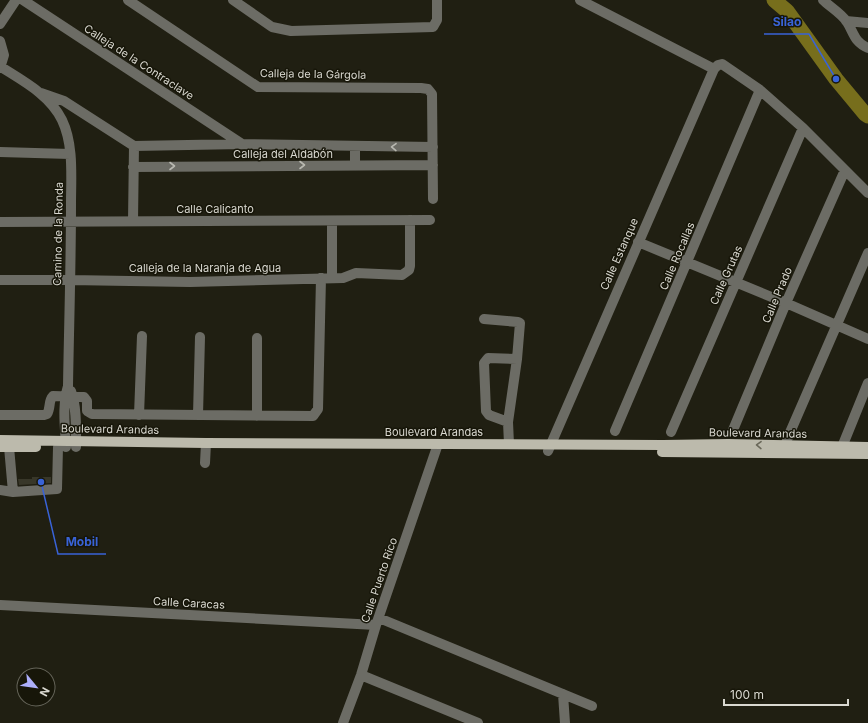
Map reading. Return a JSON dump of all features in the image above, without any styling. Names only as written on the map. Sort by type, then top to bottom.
[{"type":"main road","name":"Boulevard Arandas","points":[[0,440],[68,444],[549,448],[784,449],[868,446]]},
{"type":"main road","name":"Boulevard Arandas","points":[[4,447],[68,444]]},
{"type":"main road","name":"Boulevard Arandas","points":[[437,447],[509,444],[549,448]]},
{"type":"main road","name":"Boulevard Arandas","points":[[784,449],[868,454]]},
{"type":"street","points":[[0,24],[16,0]]},
{"type":"street","name":"Calleja de la Contraclave","points":[[23,0],[242,144]]},
{"type":"street","name":"Calleja de la Gárgola","points":[[128,0],[258,87],[428,89],[432,94],[433,147]]},
{"type":"street","points":[[233,0],[272,26],[291,31],[433,27],[437,20],[437,0]]},
{"type":"street","points":[[580,0],[714,68],[722,64],[760,90],[803,128],[868,193]]},
{"type":"street","points":[[823,0],[846,21],[852,34],[860,44],[868,48]]},
{"type":"street","points":[[846,21],[868,23]]},
{"type":"street","name":"Camino de la Ronda","points":[[0,41],[4,55],[0,67],[39,92],[64,101],[134,146]]},
{"type":"street","name":"Calle Estanque","points":[[549,448],[714,68]]},
{"type":"street","name":"Calle Rocallas","points":[[615,431],[760,90]]},
{"type":"street","name":"Camino de la Ronda","points":[[13,492],[57,489],[68,444],[71,221],[70,154],[62,120],[54,108],[39,92]]},
{"type":"street","name":"Calle Grutas","points":[[671,432],[803,128]]},
{"type":"street","name":"Calleja del Aldabón","points":[[134,146],[242,144],[433,147]]},
{"type":"street","points":[[133,221],[134,146]]},
{"type":"street","points":[[355,146],[355,165]]},
{"type":"street","points":[[433,147],[433,199]]},
{"type":"street","points":[[0,152],[70,154]]},
{"type":"street","name":"Calleja del Aldabón","points":[[133,167],[433,164]]},
{"type":"street","name":"Calle Prado","points":[[733,430],[786,303],[845,170]]},
{"type":"street","name":"Calleja de la Naranja de Agua","points":[[0,280],[190,282],[343,278],[356,273],[402,275],[409,270],[410,266],[410,220]]},
{"type":"street","name":"Calle Calicanto","points":[[0,222],[430,220]]},
{"type":"street","points":[[332,221],[332,278]]},
{"type":"street","points":[[638,242],[868,338]]},
{"type":"street","points":[[784,449],[868,253]]},
{"type":"street","points":[[0,415],[44,415],[49,411],[50,400],[53,396],[69,396],[86,398],[87,411],[92,414],[313,416],[318,409],[320,278]]},
{"type":"street","points":[[484,319],[518,322],[520,324],[517,359],[508,422],[509,444]]},
{"type":"street","points":[[139,415],[142,336]]},
{"type":"street","points":[[198,415],[200,337]]},
{"type":"street","points":[[257,338],[257,416]]},
{"type":"street","points":[[508,422],[489,415],[486,411],[484,363],[488,358],[517,359]]},
{"type":"street","points":[[842,447],[868,383]]},
{"type":"street","points":[[205,463],[206,445]]},
{"type":"street","points":[[0,490],[13,492],[4,447]]},
{"type":"street","name":"Calle Puerto Rico","points":[[343,723],[361,675],[437,447]]},
{"type":"street","name":"Calle Caracas","points":[[0,605],[378,622],[592,706]]},
{"type":"street","points":[[361,675],[478,723]]},
{"type":"street","points":[[563,694],[565,723]]},
{"type":"building","points":[[32,477],[51,477],[51,483],[19,485],[18,479],[32,479]]},
{"type":"waterway","points":[[774,0],[787,11],[836,79],[868,116]]},
{"type":"place","name":"Silao","points":[[836,79]]},
{"type":"place","name":"Mobil","points":[[41,482]]}]
